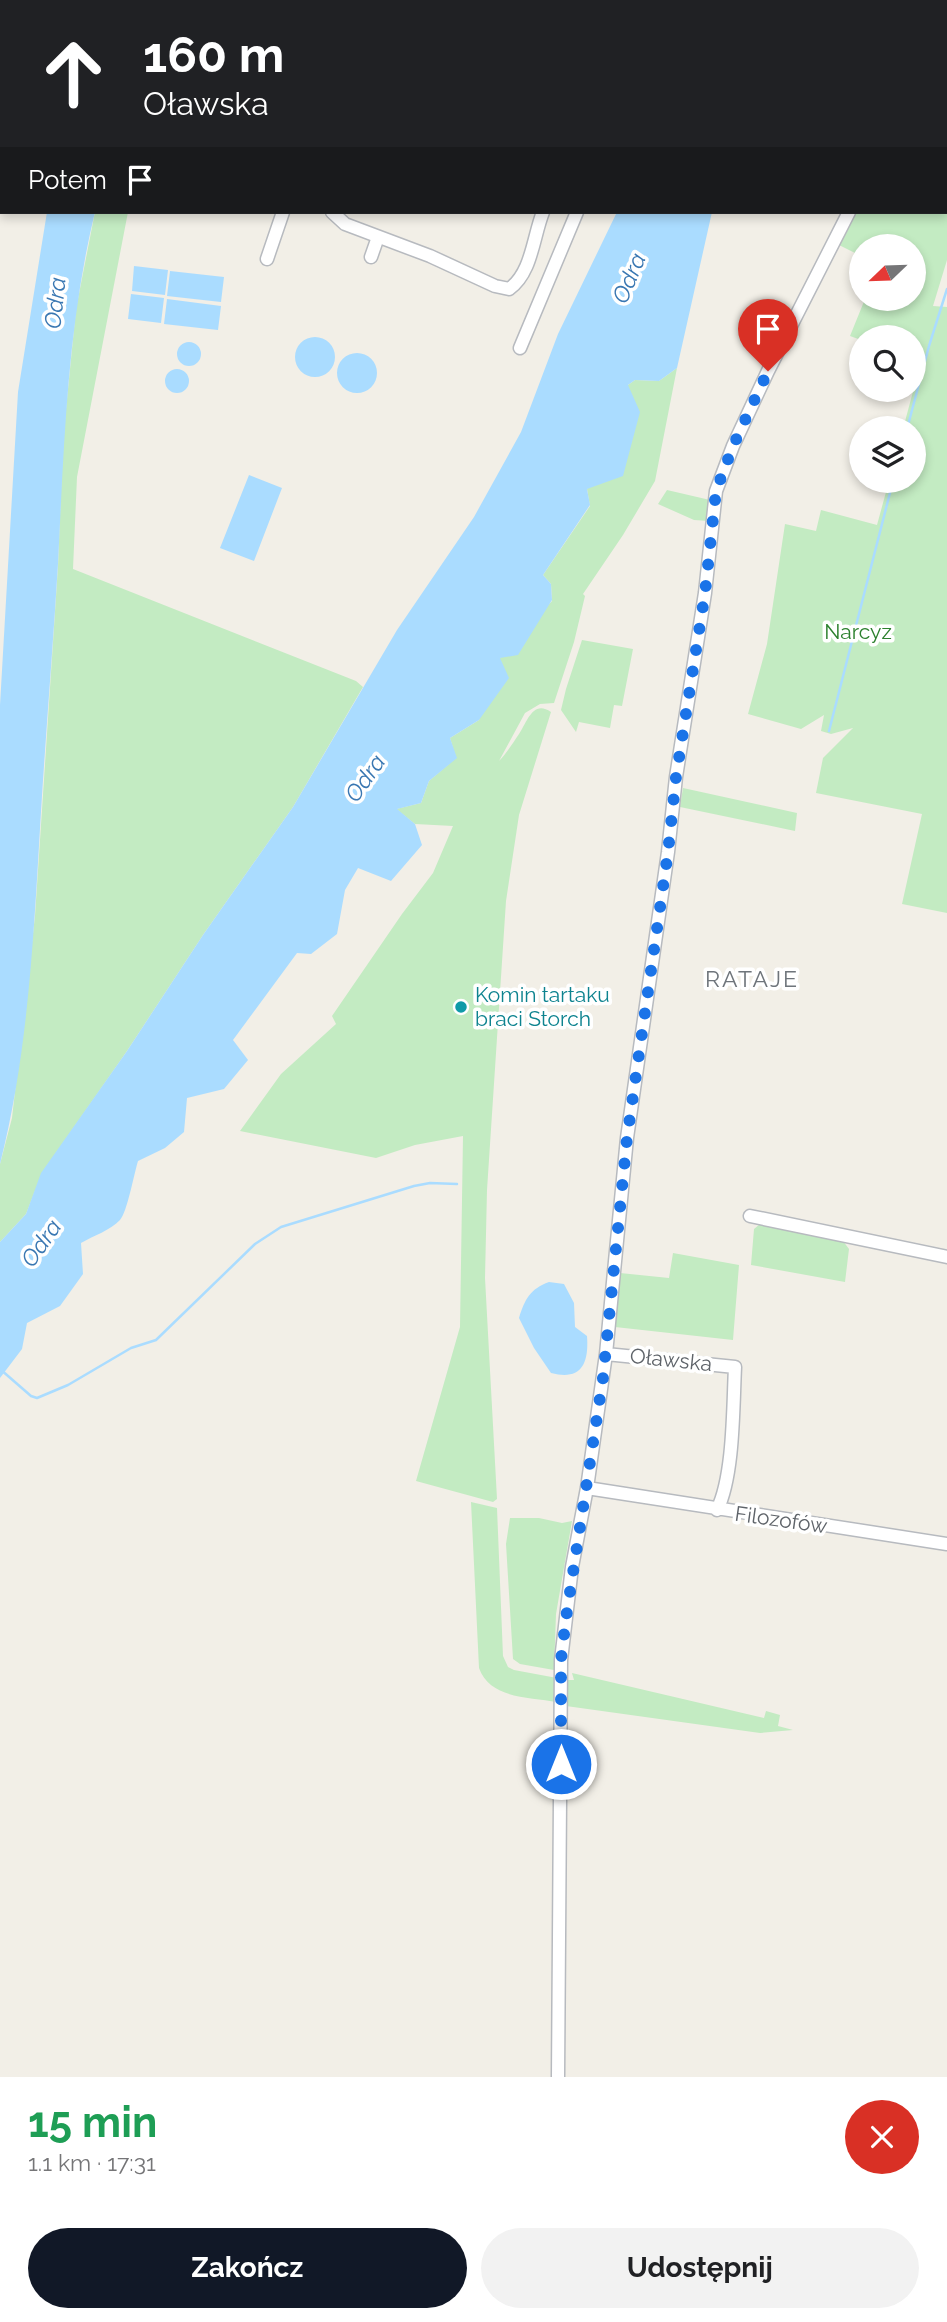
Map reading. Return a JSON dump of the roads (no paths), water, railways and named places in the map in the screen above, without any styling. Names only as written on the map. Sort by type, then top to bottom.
[{"type":"street","points":[[267,259],[282,214]]},
{"type":"street","points":[[334,214],[345,223],[430,256],[502,289],[509,289],[520,280],[525,271],[542,214]]},
{"type":"street","points":[[520,348],[576,214]]},
{"type":"street","name":"Oławska","points":[[558,2077],[561,1660],[572,1567],[587,1488],[606,1354],[627,1138],[668,852],[676,777],[705,593],[716,491],[733,446],[768,371],[848,214]]},
{"type":"street","points":[[372,257],[378,237]]},
{"type":"street","points":[[750,1216],[947,1257]]},
{"type":"street","name":"Oławska","points":[[606,1354],[735,1367]]},
{"type":"street","name":"Filozofów","points":[[735,1367],[731,1440],[723,1499],[717,1510],[947,1544]]},
{"type":"street","points":[[587,1488],[679,1501],[717,1510]]},
{"type":"water","name":"Odra","points":[[47,214],[95,214],[78,299],[68,387],[29,989],[18,1077],[0,1164],[0,705],[18,392]]},
{"type":"water","name":"Odra","points":[[616,214],[712,214],[677,368],[659,381],[635,380],[628,385],[640,412],[623,476],[587,489],[590,505],[543,575],[551,584],[552,600],[518,655],[500,658],[509,678],[479,720],[450,738],[457,758],[429,781],[421,803],[397,809],[415,824],[422,845],[391,881],[358,868],[345,890],[337,934],[311,954],[297,953],[233,1040],[248,1060],[224,1089],[187,1098],[184,1132],[165,1148],[138,1161],[123,1216],[112,1227],[81,1243],[83,1274],[60,1306],[27,1323],[22,1349],[0,1378],[0,1242],[26,1214],[41,1173],[293,807],[397,630],[474,517],[521,432],[558,334]]},
{"type":"water","points":[[134,266],[168,270],[165,295],[132,291]]},
{"type":"water","points":[[170,271],[224,277],[221,302],[167,296]]},
{"type":"water","points":[[131,294],[164,298],[161,323],[128,319]]},
{"type":"water","points":[[167,299],[221,306],[218,330],[164,324]]},
{"type":"water","points":[[315,337],[329,343],[335,357],[329,371],[315,377],[301,371],[295,357],[301,343]]},
{"type":"water","points":[[189,342],[198,345],[201,354],[198,363],[189,366],[180,363],[177,354],[180,345]]},
{"type":"water","points":[[357,353],[371,359],[377,373],[371,387],[357,393],[343,387],[337,373],[343,359]]},
{"type":"water","points":[[177,369],[186,372],[189,381],[186,390],[177,393],[168,390],[165,381],[168,372]]},
{"type":"water","points":[[249,475],[282,488],[254,561],[220,548]]},
{"type":"water","points":[[549,1282],[564,1284],[574,1303],[575,1327],[587,1336],[585,1362],[577,1372],[570,1374],[551,1373],[534,1348],[519,1318],[529,1296]]},
{"type":"waterway","points":[[910,416],[947,289]]},
{"type":"waterway","points":[[829,731],[890,493]]},
{"type":"waterway","points":[[0,1369],[31,1396],[37,1398],[68,1385],[131,1348],[156,1340],[255,1244],[281,1227],[414,1186],[430,1183],[457,1184]]},
{"type":"place","name":"Komin tartaku braci Storch","points":[[461,1007]]},
{"type":"district","name":"RATAJE","points":[[752,979]]},
{"type":"park label","name":"Narcyz","points":[[858,632]]}]
